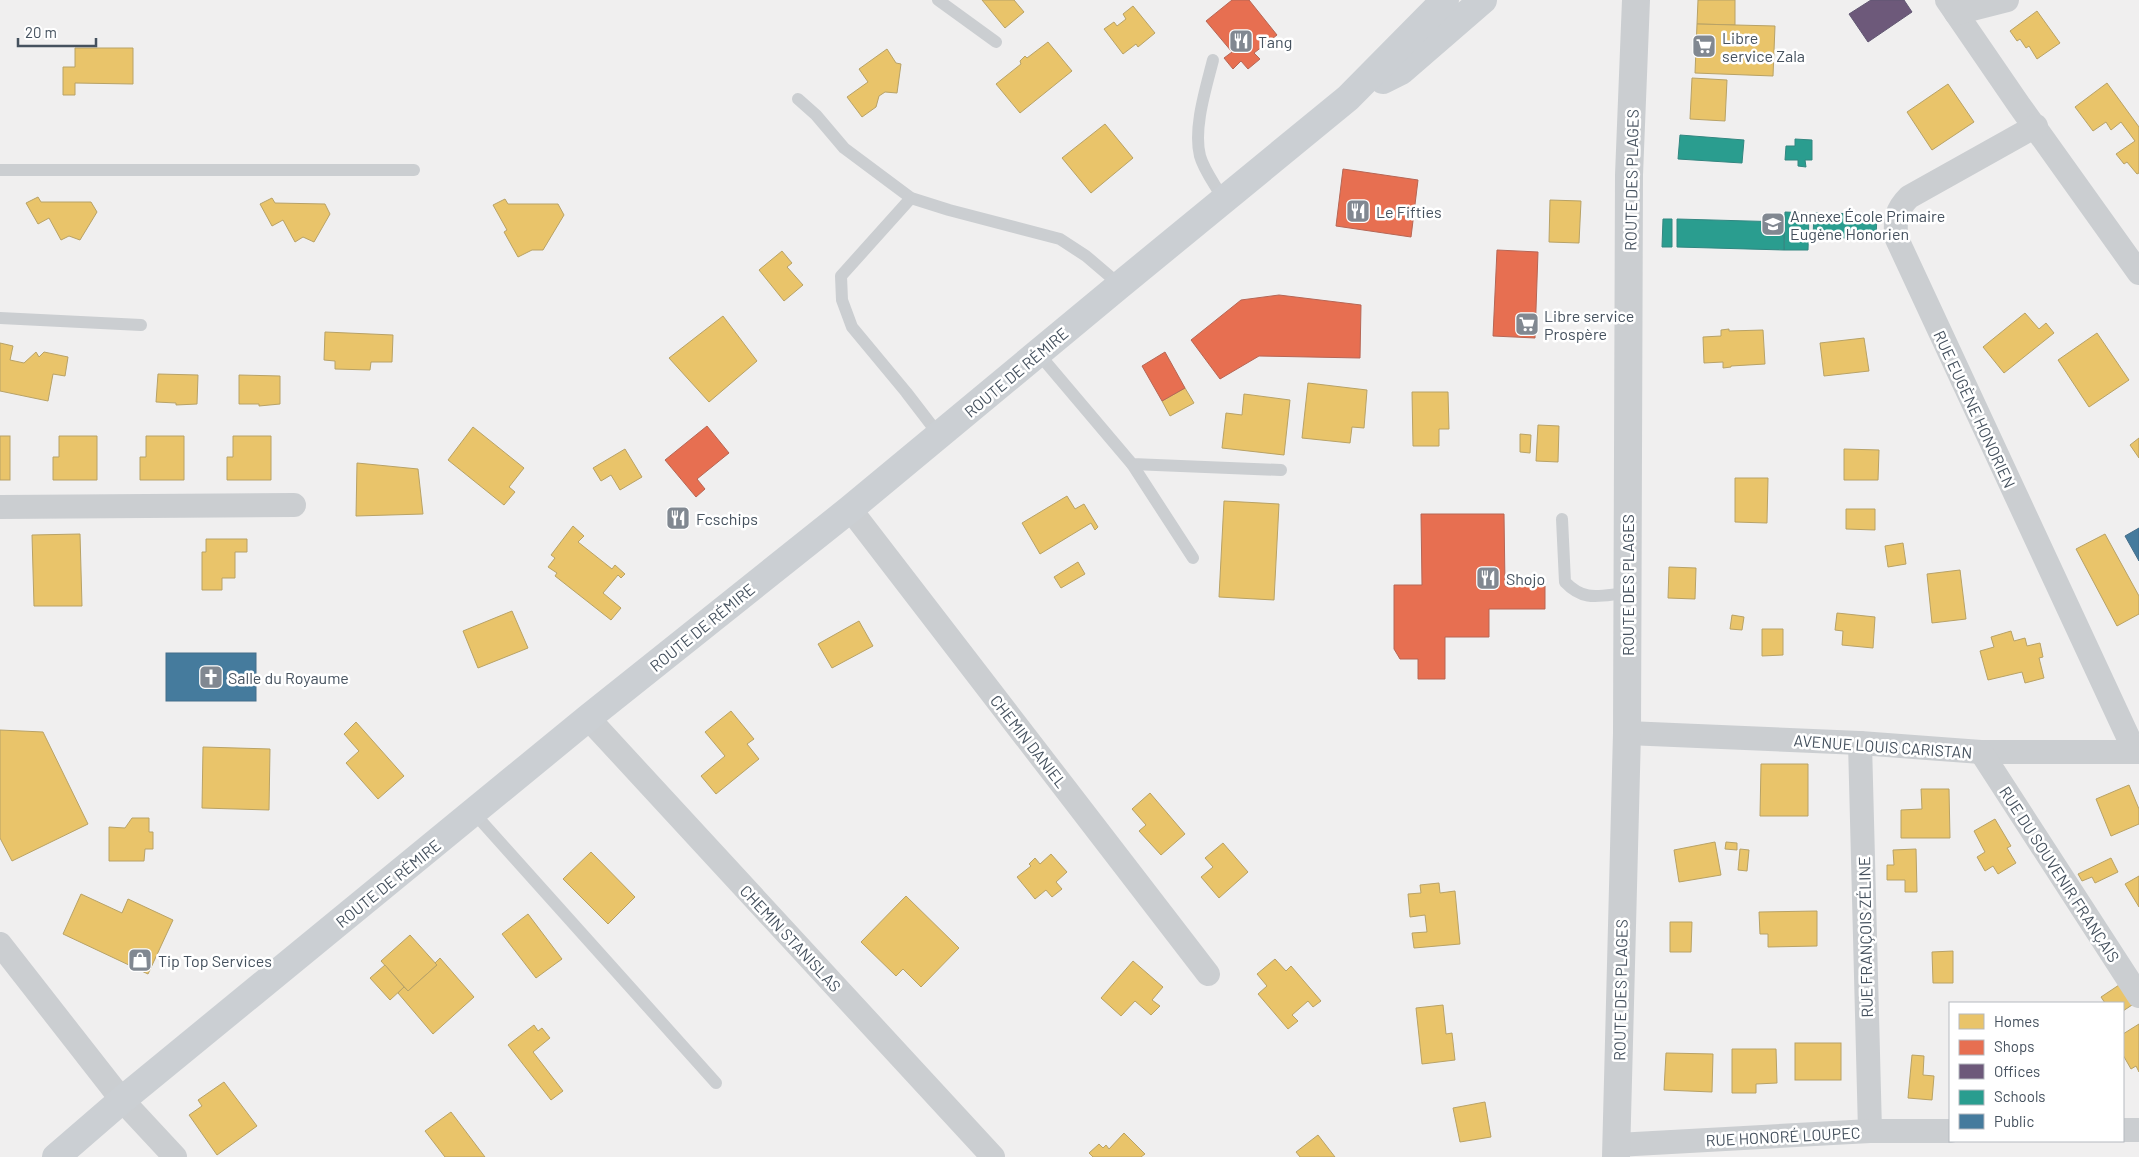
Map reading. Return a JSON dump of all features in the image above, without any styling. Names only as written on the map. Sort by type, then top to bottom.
[{"type":"main road","name":"ROUTE DE RÉMIRE","points":[[56,1157],[122,1100],[588,718],[850,509],[1348,98],[1446,0]]},
{"type":"main road","name":"ROUTE DE RÉMIRE","points":[[1348,98],[1401,71],[1483,0]]},
{"type":"street","points":[[2007,0],[1952,7],[2019,105],[2036,126],[2139,272]]},
{"type":"street","name":"ROUTE DES PLAGES","points":[[1616,1151],[1627,733],[1629,175],[1635,4]]},
{"type":"street","name":"RUE EUGÈNE HONORIEN","points":[[2036,126],[1909,197],[1900,206],[1895,219],[1896,237],[2125,730],[2139,751]]},
{"type":"street","points":[[0,507],[294,505]]},
{"type":"street","name":"CHEMIN DANIEL","points":[[850,509],[1208,974]]},
{"type":"street","name":"CHEMIN STANISLAS","points":[[588,718],[993,1157]]},
{"type":"street","name":"AVENUE LOUIS CARISTAN","points":[[1627,733],[1860,743],[1981,752],[2139,751]]},
{"type":"street","name":"RUE FRANÇOIS ZÉLINE","points":[[1860,743],[1870,1131]]},
{"type":"street","name":"RUE DU SOUVENIR FRANÇAIS","points":[[1981,752],[2139,996]]},
{"type":"street","points":[[0,944],[122,1100],[150,1127],[175,1157]]},
{"type":"street","points":[[2124,1130],[2139,1130]]},
{"type":"street","name":"RUE HONORÉ LOUPEC","points":[[1616,1151],[1870,1131],[1949,1131]]},
{"type":"lane","points":[[938,0],[996,42]]},
{"type":"lane","points":[[1213,60],[1203,98],[1198,141],[1200,157],[1224,201]]},
{"type":"lane","points":[[798,99],[816,115],[844,148],[911,198],[1060,239],[1086,256],[1120,285]]},
{"type":"lane","points":[[0,170],[414,170]]},
{"type":"lane","points":[[911,198],[841,276],[842,300],[852,327],[939,435]]},
{"type":"lane","points":[[0,318],[142,325]]},
{"type":"lane","points":[[1038,353],[1132,464],[1193,558]]},
{"type":"lane","points":[[1132,464],[1281,470]]},
{"type":"lane","points":[[1562,519],[1565,582],[1583,596],[1627,593]]},
{"type":"lane","points":[[474,812],[716,1082]]},
{"type":"building: Homes","points":[[982,0],[1014,0],[1024,12],[1005,28]]},
{"type":"building: Homes","points":[[1698,0],[1735,0],[1735,25],[1697,24]]},
{"type":"building: Homes","points":[[1133,6],[1155,33],[1138,47],[1136,44],[1123,54],[1104,29],[1114,22],[1117,26],[1126,19],[1123,14]]},
{"type":"building: Homes","points":[[2037,11],[2060,43],[2037,59],[2029,46],[2026,48],[2020,39],[2017,41],[2010,31]]},
{"type":"building: Homes","points":[[1697,24],[1775,26],[1773,76],[1695,73]]},
{"type":"building: Homes","points":[[1048,42],[1072,71],[1020,113],[996,84],[1021,64],[1020,61],[1025,56],[1027,58]]},
{"type":"building: Homes","points":[[75,48],[133,48],[133,84],[75,83],[75,95],[63,95],[63,67],[75,67]]},
{"type":"building: Homes","points":[[887,49],[896,63],[901,64],[897,93],[885,92],[879,96],[876,107],[862,117],[847,97],[868,82],[859,69]]},
{"type":"building: Homes","points":[[1692,78],[1727,80],[1725,121],[1690,119]]},
{"type":"building: Homes","points":[[2107,83],[2139,127],[2139,173],[2137,174],[2127,162],[2124,164],[2116,154],[2135,141],[2121,122],[2111,130],[2106,122],[2093,131],[2075,107]]},
{"type":"building: Homes","points":[[1948,84],[1974,122],[1932,150],[1907,112]]},
{"type":"building: Homes","points":[[1105,124],[1133,158],[1091,193],[1062,158]]},
{"type":"building: Homes","points":[[38,197],[41,202],[91,202],[97,212],[80,240],[69,236],[61,240],[49,218],[38,224],[26,203]]},
{"type":"building: Homes","points":[[272,198],[275,203],[325,204],[330,214],[314,242],[303,237],[295,242],[283,220],[272,226],[260,204]]},
{"type":"building: Homes","points":[[505,199],[508,204],[558,204],[564,215],[543,250],[532,250],[518,257],[504,232],[507,230],[493,205]]},
{"type":"building: Homes","points":[[1550,200],[1581,201],[1579,243],[1549,242]]},
{"type":"building: Homes","points":[[782,251],[792,263],[787,267],[803,285],[784,301],[759,270]]},
{"type":"building: Homes","points":[[2025,313],[2039,329],[2046,323],[2054,333],[2004,373],[1983,347]]},
{"type":"building: Homes","points":[[723,316],[757,361],[709,402],[669,358]]},
{"type":"building: Homes","points":[[1729,329],[1729,331],[1763,330],[1765,364],[1723,368],[1723,362],[1704,363],[1703,337],[1721,336],[1721,330]]},
{"type":"building: Homes","points":[[325,332],[393,335],[392,362],[371,362],[370,370],[335,369],[335,361],[324,360]]},
{"type":"building: Homes","points":[[2097,333],[2129,380],[2089,407],[2058,360]]},
{"type":"building: Homes","points":[[1864,338],[1869,371],[1824,376],[1820,343]]},
{"type":"building: Homes","points":[[0,343],[13,346],[10,360],[24,363],[36,352],[39,357],[44,352],[68,357],[65,376],[53,374],[48,401],[0,391]]},
{"type":"building: Homes","points":[[158,374],[198,375],[197,404],[176,405],[176,403],[156,402]]},
{"type":"building: Homes","points":[[239,375],[280,376],[280,404],[259,406],[259,404],[239,404]]},
{"type":"building: Homes","points":[[1308,383],[1367,390],[1364,428],[1352,427],[1350,443],[1302,438]]},
{"type":"building: Homes","points":[[1185,388],[1194,403],[1170,416],[1162,401]]},
{"type":"building: Homes","points":[[1412,392],[1448,392],[1449,429],[1439,429],[1439,446],[1413,446]]},
{"type":"building: Homes","points":[[1244,394],[1290,400],[1284,455],[1222,448],[1226,413],[1242,415]]},
{"type":"building: Homes","points":[[1538,425],[1559,426],[1558,462],[1536,461]]},
{"type":"building: Homes","points":[[473,427],[524,468],[509,487],[515,492],[504,505],[448,460]]},
{"type":"building: Homes","points":[[1520,434],[1531,435],[1530,453],[1520,452]]},
{"type":"building: Homes","points":[[0,436],[10,436],[10,480],[0,480]]},
{"type":"building: Homes","points":[[59,436],[97,436],[97,480],[53,480],[53,457],[59,457]]},
{"type":"building: Homes","points":[[146,436],[184,436],[184,480],[140,480],[140,457],[146,457]]},
{"type":"building: Homes","points":[[233,436],[271,436],[271,480],[227,480],[227,457],[233,457]]},
{"type":"building: Homes","points":[[2139,438],[2139,458],[2130,445]]},
{"type":"building: Homes","points":[[625,449],[642,477],[620,490],[611,475],[601,481],[593,468]]},
{"type":"building: Homes","points":[[1844,449],[1879,450],[1878,480],[1844,480]]},
{"type":"building: Homes","points":[[357,463],[418,469],[423,514],[356,516]]},
{"type":"building: Homes","points":[[1735,478],[1768,478],[1767,523],[1735,522]]},
{"type":"building: Homes","points":[[1067,496],[1075,509],[1084,504],[1098,527],[1095,530],[1091,523],[1040,554],[1022,523]]},
{"type":"building: Homes","points":[[1224,501],[1279,504],[1274,600],[1219,597]]},
{"type":"building: Homes","points":[[1846,509],[1875,509],[1875,530],[1846,529]]},
{"type":"building: Homes","points":[[573,526],[584,536],[578,542],[612,569],[615,565],[625,574],[621,578],[618,575],[603,593],[621,608],[611,620],[555,576],[557,573],[548,567],[555,558],[551,555]]},
{"type":"building: Homes","points":[[80,534],[82,606],[34,606],[32,535]]},
{"type":"building: Homes","points":[[2105,534],[2139,596],[2139,614],[2117,626],[2076,549]]},
{"type":"building: Homes","points":[[206,539],[247,539],[247,552],[235,552],[235,578],[222,578],[222,590],[202,590],[202,552],[206,552]]},
{"type":"building: Homes","points":[[1903,543],[1906,564],[1888,567],[1885,546]]},
{"type":"building: Homes","points":[[1078,562],[1085,574],[1061,588],[1054,577]]},
{"type":"building: Homes","points":[[1669,567],[1696,568],[1695,599],[1668,598]]},
{"type":"building: Homes","points":[[1960,570],[1966,619],[1932,623],[1927,574]]},
{"type":"building: Homes","points":[[512,611],[528,648],[478,668],[463,631]]},
{"type":"building: Homes","points":[[1837,613],[1875,617],[1873,648],[1842,645],[1843,631],[1835,630]]},
{"type":"building: Homes","points":[[1732,615],[1744,617],[1742,630],[1730,629]]},
{"type":"building: Homes","points":[[859,621],[873,646],[832,668],[818,644]]},
{"type":"building: Homes","points":[[1762,629],[1783,629],[1783,655],[1762,656]]},
{"type":"building: Homes","points":[[2011,631],[2014,641],[2025,638],[2027,646],[2040,643],[2043,657],[2039,658],[2044,678],[2025,683],[2022,672],[1988,680],[1980,651],[1994,647],[1991,637]]},
{"type":"building: Homes","points":[[731,711],[754,739],[747,744],[759,759],[716,794],[701,776],[725,756],[705,732]]},
{"type":"building: Homes","points":[[356,722],[404,776],[378,799],[346,763],[359,751],[344,734]]},
{"type":"building: Homes","points":[[0,730],[43,732],[88,824],[12,861],[0,838]]},
{"type":"building: Homes","points":[[203,747],[270,749],[269,810],[202,808]]},
{"type":"building: Homes","points":[[1761,764],[1808,764],[1808,816],[1760,816]]},
{"type":"building: Homes","points":[[2129,785],[2139,809],[2139,824],[2111,836],[2096,799]]},
{"type":"building: Homes","points":[[1921,789],[1949,789],[1950,838],[1901,838],[1901,810],[1922,809]]},
{"type":"building: Homes","points":[[1150,793],[1185,834],[1161,855],[1139,831],[1146,825],[1132,809]]},
{"type":"building: Homes","points":[[132,818],[149,818],[149,832],[153,832],[153,849],[145,849],[144,861],[109,861],[109,827],[125,828]]},
{"type":"building: Homes","points":[[1995,819],[2011,846],[2007,848],[2016,863],[1998,874],[1993,866],[1985,871],[1977,857],[1985,852],[1974,831]]},
{"type":"building: Homes","points":[[1715,842],[1721,875],[1679,882],[1674,850]]},
{"type":"building: Homes","points":[[1726,842],[1737,843],[1737,850],[1725,849]]},
{"type":"building: Homes","points":[[1223,843],[1248,872],[1219,898],[1201,877],[1213,867],[1205,858]]},
{"type":"building: Homes","points":[[1740,849],[1749,850],[1747,871],[1738,870]]},
{"type":"building: Homes","points":[[1916,849],[1917,892],[1905,892],[1905,880],[1887,880],[1887,865],[1894,865],[1893,850]]},
{"type":"building: Homes","points":[[591,852],[635,897],[608,924],[563,879]]},
{"type":"building: Homes","points":[[1051,854],[1067,872],[1056,882],[1062,889],[1052,897],[1046,890],[1035,899],[1017,877],[1031,866],[1029,864],[1035,858],[1040,864]]},
{"type":"building: Homes","points":[[2111,858],[2118,872],[2095,883],[2092,877],[2082,881],[2078,874]]},
{"type":"building: Homes","points":[[2139,876],[2139,907],[2125,884]]},
{"type":"building: Homes","points":[[1439,883],[1440,893],[1455,891],[1460,944],[1414,948],[1412,933],[1427,932],[1425,915],[1410,917],[1408,894],[1421,893],[1420,885]]},
{"type":"building: Homes","points":[[81,894],[122,913],[128,899],[173,920],[148,974],[63,934]]},
{"type":"building: Homes","points":[[906,896],[959,948],[921,987],[903,969],[896,976],[861,942]]},
{"type":"building: Homes","points":[[1817,911],[1817,946],[1768,947],[1768,934],[1760,934],[1759,912]]},
{"type":"building: Homes","points":[[528,914],[562,959],[536,978],[502,934]]},
{"type":"building: Homes","points":[[1670,922],[1692,922],[1691,952],[1670,952]]},
{"type":"building: Homes","points":[[410,935],[437,965],[408,991],[381,961]]},
{"type":"building: Homes","points":[[1953,951],[1953,983],[1933,983],[1932,952]]},
{"type":"building: Homes","points":[[440,958],[474,997],[433,1034],[398,993],[404,987],[408,991],[437,965],[435,963]]},
{"type":"building: Homes","points":[[1275,959],[1286,971],[1291,966],[1321,1001],[1313,1007],[1308,1001],[1292,1015],[1298,1021],[1288,1029],[1258,994],[1267,986],[1257,974]]},
{"type":"building: Homes","points":[[1133,961],[1163,987],[1152,1000],[1160,1006],[1151,1015],[1135,1001],[1121,1016],[1101,998]]},
{"type":"building: Homes","points":[[385,965],[404,987],[390,1000],[370,978]]},
{"type":"building: Homes","points":[[2122,983],[2135,1003],[2124,1010],[2124,1002],[2104,1002],[2101,997]]},
{"type":"building: Homes","points":[[1443,1005],[1446,1034],[1452,1033],[1455,1060],[1422,1064],[1416,1008]]},
{"type":"building: Homes","points":[[2139,1024],[2139,1072],[2136,1066],[2131,1069],[2124,1057],[2124,1033]]},
{"type":"building: Homes","points":[[534,1025],[538,1031],[542,1028],[550,1038],[533,1052],[563,1091],[551,1100],[508,1045]]},
{"type":"building: Homes","points":[[1795,1043],[1841,1043],[1841,1080],[1795,1080]]},
{"type":"building: Homes","points":[[1732,1049],[1776,1049],[1777,1083],[1756,1084],[1756,1093],[1732,1093]]},
{"type":"building: Homes","points":[[1666,1053],[1713,1054],[1712,1092],[1664,1090]]},
{"type":"building: Homes","points":[[1912,1055],[1924,1056],[1923,1075],[1934,1076],[1932,1100],[1908,1098]]},
{"type":"building: Homes","points":[[224,1082],[257,1126],[217,1155],[189,1115],[202,1106],[198,1100]]},
{"type":"building: Homes","points":[[1485,1102],[1491,1137],[1460,1142],[1453,1108]]},
{"type":"building: Homes","points":[[451,1112],[485,1157],[445,1157],[425,1131]]},
{"type":"building: Homes","points":[[1124,1133],[1145,1154],[1141,1157],[1093,1157],[1089,1153],[1099,1144],[1103,1148],[1106,1145],[1109,1149]]},
{"type":"building: Homes","points":[[1318,1135],[1335,1157],[1300,1157],[1296,1152]]},
{"type":"building: Shops","points":[[1232,0],[1249,0],[1277,35],[1254,53],[1260,59],[1248,69],[1241,61],[1233,69],[1224,58],[1232,52],[1206,21]]},
{"type":"building: Shops","points":[[1343,169],[1418,180],[1411,237],[1336,226]]},
{"type":"building: Shops","points":[[1497,250],[1538,252],[1535,338],[1493,336]]},
{"type":"building: Shops","points":[[1279,295],[1361,305],[1360,358],[1259,356],[1220,379],[1191,340],[1241,300]]},
{"type":"building: Shops","points":[[1165,352],[1185,388],[1162,401],[1142,366]]},
{"type":"building: Shops","points":[[707,426],[729,453],[697,479],[705,489],[696,497],[665,460]]},
{"type":"building: Shops","points":[[1421,514],[1504,514],[1505,586],[1545,586],[1545,609],[1489,609],[1489,637],[1445,637],[1445,679],[1418,679],[1418,659],[1400,659],[1394,649],[1394,585],[1422,585]]},
{"type":"building: Offices","points":[[1871,0],[1904,0],[1912,12],[1868,42],[1849,14]]},
{"type":"building: Schools","points":[[1680,135],[1744,140],[1742,163],[1678,159]]},
{"type":"building: Schools","points":[[1795,139],[1812,140],[1812,160],[1805,160],[1806,167],[1798,166],[1798,160],[1785,160],[1786,146],[1795,146]]},
{"type":"building: Schools","points":[[1785,212],[1809,213],[1808,250],[1784,250]]},
{"type":"building: Schools","points":[[1814,213],[1877,214],[1876,239],[1813,237]]},
{"type":"building: Schools","points":[[1663,219],[1672,219],[1672,247],[1662,247]]},
{"type":"building: Schools","points":[[1677,219],[1784,222],[1784,250],[1677,247]]},
{"type":"building: Public","points":[[2139,528],[2139,561],[2125,536]]},
{"type":"building: Public","name":"Salle du Royaume","points":[[166,653],[256,653],[256,701],[166,701]]},
{"type":"place","name":"Tang","points":[[1241,41]]},
{"type":"place","name":"Libre service Zala","points":[[1704,46]]},
{"type":"place","name":"Le Fifties","points":[[1358,211]]},
{"type":"place","name":"Annexe École Primaire Eugène Honorien","points":[[1773,224]]},
{"type":"place","name":"Libre service Prospère","points":[[1527,324]]},
{"type":"place","name":"Fcschips","points":[[678,518]]},
{"type":"place","name":"Shojo","points":[[1488,578]]},
{"type":"place","name":"Salle du Royaume","points":[[211,677]]},
{"type":"place","name":"Tip Top Services","points":[[140,960]]}]
